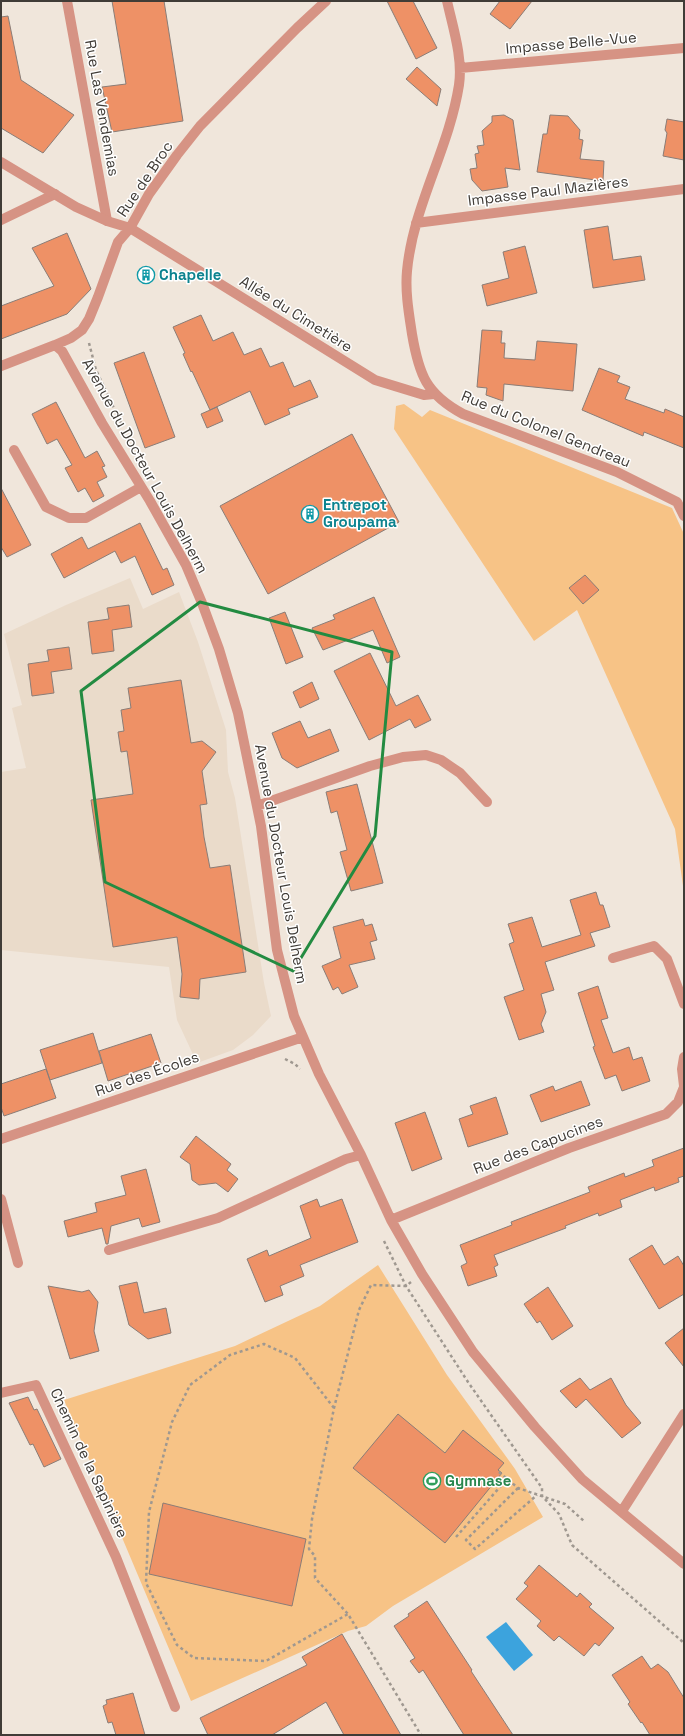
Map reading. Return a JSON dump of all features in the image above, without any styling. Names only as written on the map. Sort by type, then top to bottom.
[{"type":"street","name":"Rue Las Vendemias","points":[[67,1],[107,221]]},
{"type":"street","name":"Rue de Broc","points":[[1,366],[71,338],[82,330],[89,319],[118,242],[130,228],[149,194],[200,126],[296,28],[326,1]]},
{"type":"street","name":"Rue du Colonel Gendreau","points":[[448,1],[460,68],[459,84],[447,135],[416,223],[407,266],[407,297],[415,349],[424,376],[434,394],[447,405],[464,414],[617,472],[681,500],[684,516]]},
{"type":"street","name":"Impasse Belle-Vue","points":[[460,68],[684,48]]},
{"type":"street","name":"Allée du Cimetière","points":[[1,162],[76,207],[107,221],[130,228],[375,380],[424,395],[434,394]]},
{"type":"street","name":"Impasse Paul Mazières","points":[[416,223],[684,189]]},
{"type":"street","points":[[1,220],[55,194]]},
{"type":"street","name":"Avenue du Docteur Louis Delherm","points":[[55,345],[62,351],[102,423],[186,565],[214,636],[238,713],[257,806],[277,950],[294,1016],[319,1074],[361,1155],[391,1220],[422,1274],[473,1352],[535,1427],[582,1479],[684,1564]]},
{"type":"street","points":[[14,450],[46,507],[69,518],[86,518],[141,487]]},
{"type":"street","points":[[257,806],[370,766],[403,757],[426,755],[441,760],[460,773],[487,802]]},
{"type":"street","points":[[613,958],[654,946],[667,959],[684,1004]]},
{"type":"street","name":"Rue des Écoles","points":[[1,1139],[303,1037]]},
{"type":"street","name":"Rue des Capucines","points":[[391,1220],[569,1148],[666,1114],[678,1102],[684,1086],[682,1069],[684,1057]]},
{"type":"street","points":[[109,1250],[218,1218],[346,1159],[361,1155]]},
{"type":"street","points":[[1,1199],[18,1264]]},
{"type":"street","name":"Chemin de la Sapinière","points":[[1,1393],[36,1386],[116,1557],[175,1707]]},
{"type":"street","points":[[622,1511],[684,1414]]},
{"type":"path","points":[[421,1735],[348,1614],[315,1578],[315,1556],[309,1549],[312,1519],[334,1408],[359,1310],[371,1285],[406,1286],[422,1274]]},
{"type":"path","points":[[334,1408],[295,1358],[264,1344],[230,1355],[190,1386],[172,1422],[149,1512],[146,1583],[177,1645],[194,1658],[266,1661],[348,1614]]},
{"type":"path","points":[[499,1472],[518,1488],[565,1504],[585,1522]]},
{"type":"path","points":[[456,1537],[507,1479]]},
{"type":"path","points":[[518,1488],[466,1540],[475,1549],[536,1495]]},
{"type":"highlighted area","points":[[200,602],[392,652],[375,836],[293,971],[105,882],[81,691]]},
{"type":"shaded area","points":[[404,404],[422,417],[430,410],[672,508],[684,534],[684,893],[675,829],[577,610],[534,641],[394,429],[396,406]]},
{"type":"shaded area","points":[[130,578],[143,609],[179,592],[198,642],[226,730],[228,772],[235,798],[264,983],[271,1016],[253,1035],[233,1050],[197,1063],[177,1020],[169,967],[1,950],[1,772],[26,768],[12,708],[22,705],[4,634],[66,605]]},
{"type":"shaded area","points":[[378,1265],[447,1375],[515,1469],[543,1517],[393,1606],[366,1626],[348,1631],[191,1701],[64,1400],[235,1346],[320,1306]]},
{"type":"water","points":[[506,1622],[533,1655],[514,1671],[486,1637]]},
{"type":"building","points":[[112,1],[164,1],[183,121],[112,132],[102,87],[126,84]]},
{"type":"building","points":[[387,1],[413,1],[437,48],[416,59]]},
{"type":"building","points":[[500,1],[532,1],[510,29],[490,14]]},
{"type":"building","points":[[8,16],[21,80],[74,115],[43,153],[1,128],[1,17]]},
{"type":"building","points":[[417,67],[441,89],[437,106],[406,79]]},
{"type":"building","points":[[504,115],[513,120],[520,170],[505,168],[508,187],[482,191],[472,180],[470,169],[477,168],[475,154],[479,153],[477,146],[484,145],[482,131],[492,122],[492,116]]},
{"type":"building","points":[[550,115],[568,116],[580,130],[579,139],[583,140],[580,159],[604,161],[603,181],[537,172],[543,134],[547,134]]},
{"type":"building","points":[[667,119],[684,122],[684,160],[663,156],[667,133],[665,130]]},
{"type":"building","points":[[608,226],[613,260],[641,256],[645,280],[593,288],[584,230]]},
{"type":"building","points":[[67,233],[91,289],[67,314],[1,339],[1,306],[54,286],[32,248]]},
{"type":"building","points":[[525,246],[537,293],[487,306],[482,285],[509,278],[503,252]]},
{"type":"building","points":[[201,315],[213,341],[233,332],[244,355],[261,348],[270,367],[283,362],[294,387],[310,380],[318,397],[288,409],[290,414],[265,425],[250,391],[210,410],[192,371],[191,372],[183,354],[185,353],[173,327]]},
{"type":"building","points":[[482,330],[502,331],[501,343],[505,343],[504,358],[535,360],[537,341],[577,344],[573,391],[504,384],[503,401],[486,395],[487,388],[477,387]]},
{"type":"building","points":[[144,352],[175,437],[145,448],[114,363]]},
{"type":"building","points":[[599,368],[620,376],[617,382],[630,387],[625,399],[664,413],[665,409],[684,417],[684,448],[644,432],[643,436],[582,410]]},
{"type":"building","points":[[56,402],[85,458],[97,451],[105,466],[102,467],[107,477],[97,482],[104,496],[93,502],[85,488],[78,492],[65,468],[72,465],[57,439],[47,444],[32,414]]},
{"type":"building","points":[[217,407],[223,421],[207,428],[201,414]]},
{"type":"building","name":"Entrepot Groupama","points":[[352,434],[399,522],[268,594],[220,506]]},
{"type":"building","points":[[1,488],[31,545],[7,557],[1,547]]},
{"type":"building","points":[[140,523],[163,570],[167,568],[174,585],[152,595],[135,556],[121,563],[115,551],[64,578],[51,554],[82,537],[88,549]]},
{"type":"building","points":[[585,575],[599,590],[583,604],[569,588]]},
{"type":"building","points":[[374,597],[400,657],[387,663],[373,630],[323,650],[312,628],[335,619],[333,615]]},
{"type":"building","points":[[129,605],[132,627],[112,630],[114,651],[92,654],[88,622],[109,619],[107,608]]},
{"type":"building","points":[[285,612],[303,657],[286,664],[269,618]]},
{"type":"building","points":[[69,647],[72,669],[51,672],[54,693],[32,696],[28,664],[49,661],[47,650]]},
{"type":"building","points":[[370,653],[396,706],[418,695],[431,720],[415,728],[410,719],[369,740],[334,671]]},
{"type":"building","points":[[181,680],[191,743],[202,741],[216,752],[202,771],[207,804],[200,805],[204,837],[210,868],[230,865],[246,972],[200,979],[199,999],[180,997],[182,974],[177,937],[113,947],[91,800],[133,794],[127,751],[121,752],[118,732],[124,731],[121,710],[131,708],[128,688]]},
{"type":"building","points":[[312,682],[319,699],[300,708],[293,692]]},
{"type":"building","points":[[300,721],[308,738],[330,729],[339,751],[297,768],[282,758],[272,733]]},
{"type":"building","points":[[357,784],[383,883],[351,891],[340,852],[347,850],[337,811],[331,813],[326,792]]},
{"type":"building","points":[[596,892],[600,905],[603,905],[610,927],[590,933],[595,946],[545,962],[554,990],[541,994],[546,1012],[541,1024],[544,1032],[519,1040],[504,997],[524,990],[509,944],[514,942],[508,924],[532,917],[542,947],[581,935],[570,900]]},
{"type":"building","points":[[363,919],[365,926],[372,924],[377,940],[370,942],[375,959],[349,965],[358,987],[342,994],[338,987],[333,990],[322,966],[341,958],[333,927]]},
{"type":"building","points":[[598,986],[608,1018],[601,1020],[613,1053],[629,1047],[633,1060],[642,1057],[650,1081],[622,1091],[616,1075],[605,1079],[593,1047],[595,1046],[578,993]]},
{"type":"building","points":[[93,1033],[102,1063],[50,1080],[40,1050]]},
{"type":"building","points":[[151,1034],[161,1063],[108,1081],[99,1051]]},
{"type":"building","points":[[46,1069],[56,1098],[4,1116],[1,1107],[1,1084]]},
{"type":"building","points":[[581,1081],[590,1105],[541,1122],[530,1095],[553,1086],[555,1091]]},
{"type":"building","points":[[496,1097],[508,1134],[468,1147],[459,1119],[473,1114],[470,1106]]},
{"type":"building","points":[[425,1112],[442,1159],[412,1171],[395,1123]]},
{"type":"building","points":[[196,1136],[231,1164],[227,1170],[238,1179],[228,1192],[216,1183],[199,1185],[192,1180],[190,1164],[180,1157]]},
{"type":"building","points":[[684,1148],[684,1176],[678,1178],[679,1182],[655,1191],[654,1187],[620,1200],[622,1207],[599,1216],[598,1213],[565,1226],[566,1228],[494,1255],[498,1265],[494,1267],[497,1276],[468,1286],[461,1266],[467,1263],[460,1245],[512,1225],[511,1222],[590,1192],[588,1187],[624,1173],[625,1177],[654,1166],[652,1160]]},
{"type":"building","points":[[146,1169],[160,1222],[142,1227],[139,1218],[111,1226],[108,1244],[106,1244],[102,1228],[68,1237],[64,1221],[97,1212],[95,1203],[126,1195],[121,1176]]},
{"type":"building","points":[[317,1199],[320,1207],[342,1199],[358,1242],[300,1265],[304,1276],[280,1286],[283,1295],[265,1302],[247,1259],[267,1250],[269,1256],[311,1238],[300,1206]]},
{"type":"building","points":[[652,1245],[664,1265],[678,1256],[684,1266],[684,1294],[659,1309],[629,1259]]},
{"type":"building","points":[[137,1282],[144,1313],[166,1308],[171,1333],[148,1339],[129,1325],[119,1286]]},
{"type":"building","points":[[48,1286],[82,1292],[89,1290],[98,1302],[94,1331],[99,1351],[70,1359]]},
{"type":"building","points":[[548,1287],[573,1326],[552,1340],[540,1321],[537,1323],[524,1304]]},
{"type":"building","points":[[684,1328],[684,1367],[665,1343]]},
{"type":"building","points":[[580,1378],[590,1390],[611,1378],[626,1405],[641,1423],[622,1438],[586,1399],[576,1408],[560,1391]]},
{"type":"building","points":[[28,1397],[34,1410],[37,1409],[61,1459],[44,1467],[33,1444],[30,1445],[9,1403]]},
{"type":"building","name":"Gymnase","points":[[398,1414],[445,1453],[463,1430],[504,1463],[498,1470],[502,1473],[445,1543],[353,1468]]},
{"type":"building","points":[[163,1503],[306,1539],[292,1606],[149,1574]]},
{"type":"building","points":[[539,1565],[577,1597],[580,1593],[592,1604],[589,1607],[614,1628],[599,1646],[595,1643],[584,1656],[559,1636],[554,1641],[537,1626],[541,1621],[516,1599],[528,1586],[524,1583]]},
{"type":"building","points":[[427,1601],[513,1735],[464,1735],[423,1670],[419,1673],[410,1661],[415,1658],[394,1626]]},
{"type":"building","points":[[342,1634],[401,1735],[344,1735],[326,1702],[272,1735],[208,1735],[200,1718],[307,1665],[302,1657]]},
{"type":"building","points":[[642,1656],[651,1669],[658,1664],[668,1672],[684,1698],[684,1735],[650,1735],[628,1704],[630,1702],[612,1675]]},
{"type":"building","points":[[133,1693],[145,1735],[116,1735],[112,1722],[108,1723],[103,1706],[107,1704],[106,1700]]},
{"type":"place","name":"Chapelle","points":[[146,275]]},
{"type":"place","name":"Entrepot Groupama","points":[[310,514]]},
{"type":"place","name":"Gymnase","points":[[432,1481]]}]
